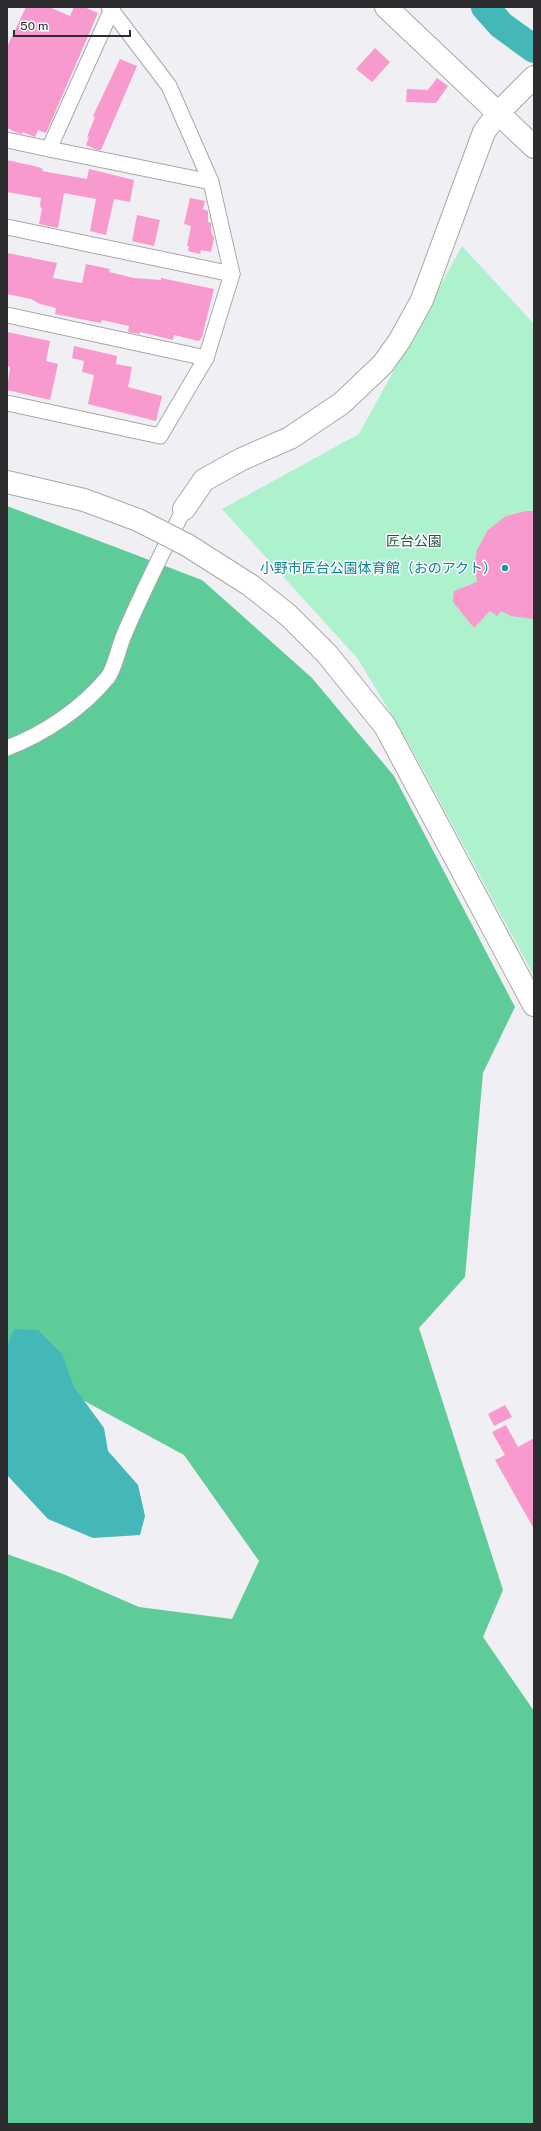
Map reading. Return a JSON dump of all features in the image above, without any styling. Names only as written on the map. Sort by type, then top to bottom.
[{"type":"street","points":[[386,7],[534,146]]},
{"type":"street","points":[[7,403],[160,436],[206,358],[232,274],[211,182],[169,86],[111,8],[49,149]]},
{"type":"street","points":[[7,748],[51,726],[86,699],[109,676],[120,642],[146,583],[184,509],[204,480],[242,459],[290,438],[342,403],[383,364],[400,340],[422,300],[484,132],[498,113],[534,77]]},
{"type":"street","points":[[7,140],[211,182]]},
{"type":"street","points":[[7,226],[232,274]]},
{"type":"street","points":[[7,315],[206,358]]},
{"type":"street","points":[[7,482],[84,500],[138,520],[187,545],[250,585],[288,615],[327,654],[385,726],[534,1005]]},
{"type":"green space","name":"匠台公園","points":[[462,246],[534,324],[534,976],[410,746],[358,659],[222,509],[359,434]]},
{"type":"green space","points":[[7,506],[202,580],[312,678],[394,776],[515,1007],[483,1073],[465,1277],[419,1328],[503,1590],[483,1637],[534,1711],[534,2124],[7,2124],[7,1554],[63,1574],[139,1607],[232,1619],[259,1561],[184,1455],[7,1359]]},
{"type":"water","points":[[14,1329],[38,1330],[62,1354],[74,1387],[104,1428],[108,1451],[138,1485],[145,1516],[140,1535],[93,1538],[48,1519],[7,1475],[7,1347]]},
{"type":"building","points":[[26,7],[49,7],[70,16],[74,7],[84,7],[98,13],[46,133],[38,130],[35,137],[23,132],[22,134],[18,133],[7,128],[7,47]]},
{"type":"building","points":[[375,48],[390,62],[372,82],[356,69]]},
{"type":"building","points":[[120,59],[137,66],[101,150],[97,150],[86,145],[89,137],[87,137],[95,117],[93,116]]},
{"type":"building","points":[[437,78],[448,86],[436,103],[406,102],[407,89],[428,90]]},
{"type":"building","points":[[7,160],[38,167],[43,169],[42,171],[87,179],[89,169],[134,180],[130,202],[114,199],[106,235],[90,231],[96,199],[64,193],[58,228],[39,224],[42,208],[40,207],[41,198],[7,192]]},
{"type":"building","points":[[190,198],[205,201],[203,209],[208,211],[208,222],[211,223],[211,232],[214,238],[211,252],[201,250],[200,254],[188,251],[189,246],[187,246],[191,226],[184,224]]},
{"type":"building","points":[[137,215],[160,220],[154,246],[132,241]]},
{"type":"building","points":[[7,253],[57,263],[53,278],[82,283],[86,264],[110,269],[109,272],[134,278],[161,280],[161,278],[214,289],[202,337],[199,341],[174,335],[173,340],[140,332],[140,334],[128,332],[129,326],[102,320],[101,323],[55,314],[56,308],[40,304],[31,299],[7,294]]},
{"type":"building","points":[[7,332],[50,341],[46,361],[58,364],[50,400],[7,390],[10,367],[7,366]]},
{"type":"building","points":[[74,346],[117,356],[116,364],[132,367],[128,387],[162,396],[156,421],[88,404],[94,375],[82,372],[84,361],[72,358]]},
{"type":"building","name":"小野市匠台公園体育館（おのアクト）","points":[[526,511],[534,511],[534,619],[511,616],[501,611],[497,616],[490,611],[474,628],[453,602],[454,591],[477,582],[475,562],[477,550],[488,530],[506,516]]},
{"type":"building","points":[[505,1405],[512,1417],[494,1426],[488,1414]]},
{"type":"building","points":[[506,1425],[518,1447],[534,1438],[534,1529],[495,1460],[505,1455],[492,1432]]},
{"type":"waterway","points":[[485,7],[501,25],[534,49]]},
{"type":"place","name":"小野市匠台公園体育館（おのアクト）","points":[[505,568]]}]
